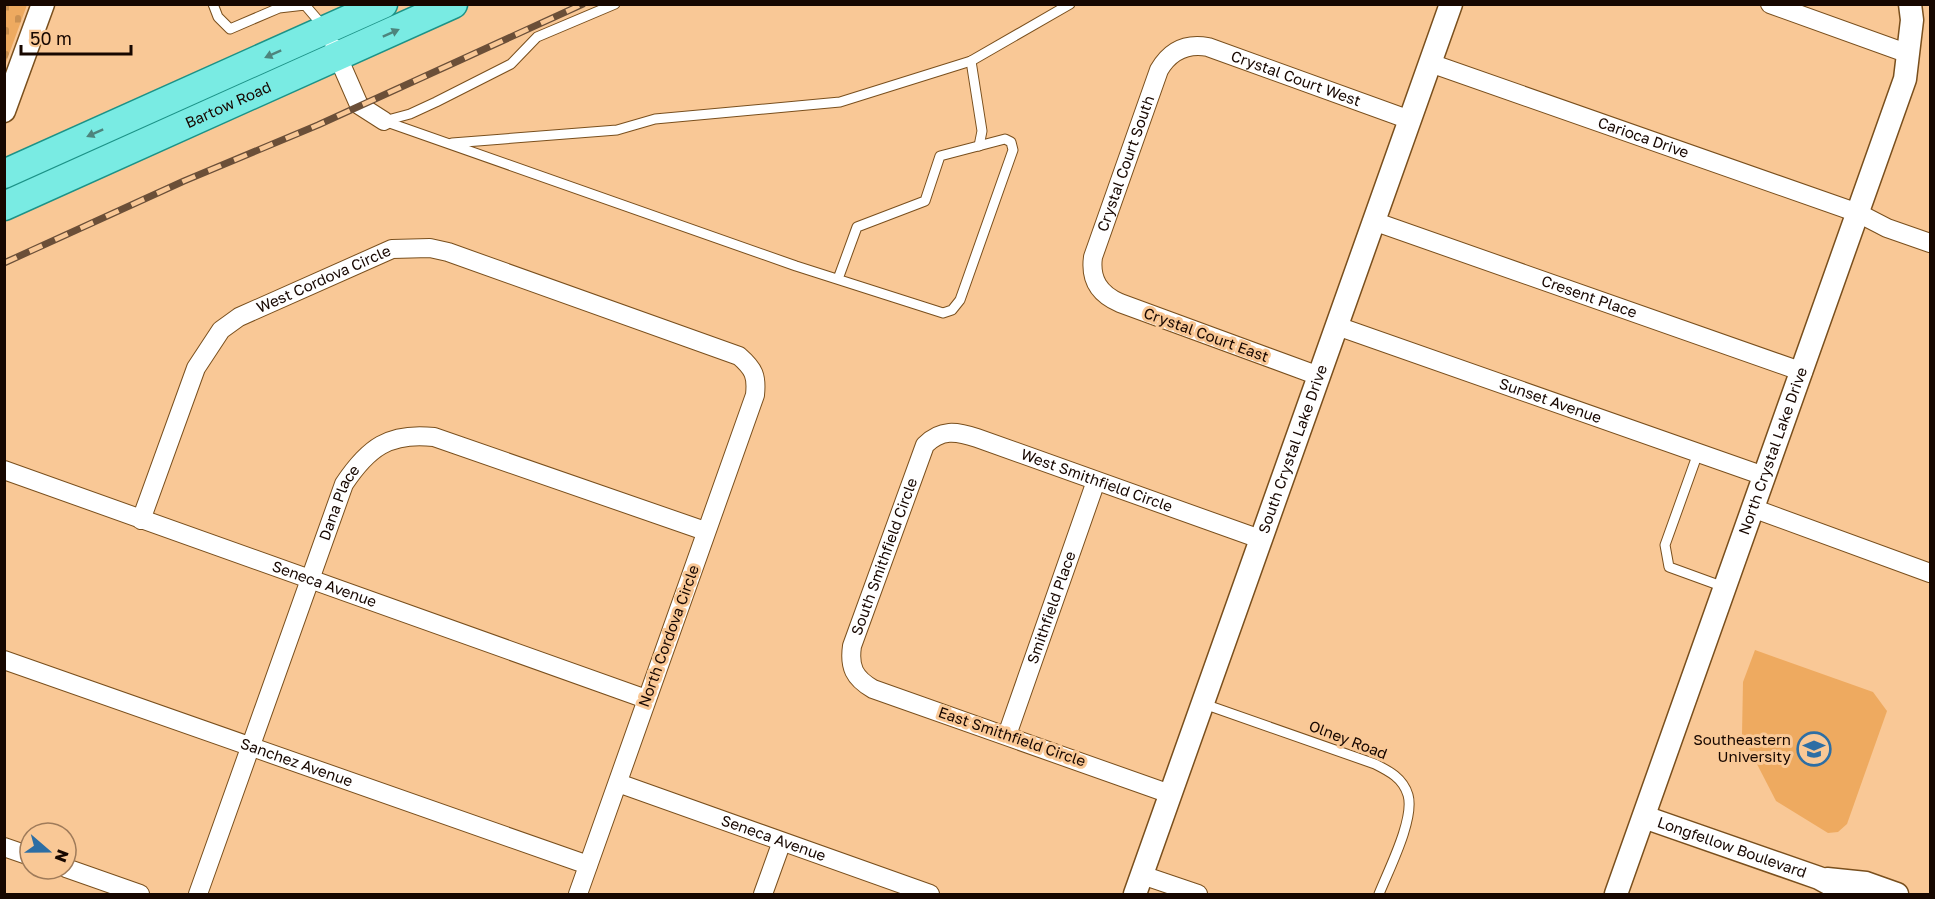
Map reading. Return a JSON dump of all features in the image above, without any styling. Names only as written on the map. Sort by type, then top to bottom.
[{"type":"main road","name":"Bartow Road","points":[[4,174],[382,4]]},
{"type":"main road","name":"Bartow Road","points":[[4,206],[453,4]]},
{"type":"street","points":[[4,111],[43,4]]},
{"type":"street","name":"South Crystal Lake Drive","points":[[1139,885],[1260,539],[1376,222],[1451,4]]},
{"type":"street","points":[[1770,4],[1909,54]]},
{"type":"street","name":"North Crystal Lake Drive","points":[[1616,894],[1724,586],[1755,509],[1764,476],[1803,372],[1905,79],[1912,20],[1910,4]]},
{"type":"street","points":[[326,30],[359,105],[384,121]]},
{"type":"street","name":"Crystal Court West","points":[[1179,49],[1198,45],[1208,47],[1410,120]]},
{"type":"street","name":"Crystal Court South","points":[[1097,286],[1092,271],[1093,256],[1159,70],[1166,58],[1179,49]]},
{"type":"street","name":"Carioca Drive","points":[[1430,63],[1858,213],[1887,228],[1930,243]]},
{"type":"street","name":"Cresent Place","points":[[1376,222],[1803,372]]},
{"type":"street","name":"West Cordova Circle","points":[[141,520],[196,368],[221,330],[239,317],[392,249],[430,248],[447,252],[739,356],[750,366],[756,377]]},
{"type":"street","name":"Crystal Court East","points":[[1097,286],[1107,298],[1319,376]]},
{"type":"street","name":"Sunset Avenue","points":[[1338,327],[1764,476]]},
{"type":"street","name":"North Cordova Circle","points":[[578,894],[755,395],[756,377]]},
{"type":"street","name":"West Smithfield Circle","points":[[932,438],[957,431],[1260,539]]},
{"type":"street","name":"Dana Place","points":[[198,894],[344,484],[362,458],[383,443],[412,434],[434,437],[705,531]]},
{"type":"street","name":"South Smithfield Circle","points":[[857,677],[850,664],[852,646],[925,445],[932,438]]},
{"type":"street","name":"Seneca Avenue","points":[[4,471],[646,699]]},
{"type":"street","name":"Smithfield Place","points":[[1007,735],[1096,481]]},
{"type":"street","points":[[1755,509],[1930,573]]},
{"type":"street","name":"Sanchez Avenue","points":[[4,660],[588,866]]},
{"type":"street","name":"East Smithfield Circle","points":[[857,677],[873,688],[1170,794]]},
{"type":"street","name":"Seneca Avenue","points":[[618,783],[781,843],[930,894]]},
{"type":"street","name":"Longfellow Boulevard","points":[[1644,817],[1819,878],[1848,894]]},
{"type":"street","points":[[763,894],[781,843]]},
{"type":"street","points":[[78,872],[140,894]]},
{"type":"street","name":"Longfellow Boulevard","points":[[1819,878],[1866,883],[1897,894]]},
{"type":"street","points":[[1139,885],[1198,894]]},
{"type":"lane","points":[[213,4],[218,17],[230,29],[279,8],[304,5],[326,30]]},
{"type":"lane","points":[[384,121],[410,114],[436,102],[511,63],[537,37],[615,4]]},
{"type":"lane","points":[[448,144],[616,130],[655,119],[840,102],[971,61],[1070,4]]},
{"type":"lane","points":[[971,61],[982,130],[979,146]]},
{"type":"lane","points":[[384,121],[796,266],[943,314],[952,310],[960,300],[1012,150],[1011,142],[1005,139],[940,156],[925,201],[857,227],[838,279]]},
{"type":"lane","points":[[1698,453],[1665,545],[1669,567],[1724,586]]},
{"type":"lane","name":"Olney Road","points":[[1202,704],[1375,764],[1392,772],[1403,783],[1410,807],[1379,894]]},
{"type":"green space","points":[[4,5],[27,5],[5,65]]},
{"type":"green space","points":[[1755,650],[1873,692],[1887,711],[1847,824],[1838,832],[1828,833],[1776,801],[1742,735],[1743,682]]},
{"type":"railway","points":[[4,263],[184,181],[318,125],[583,4]]},
{"type":"place","name":"Southeastern University","points":[[1814,749]]}]
